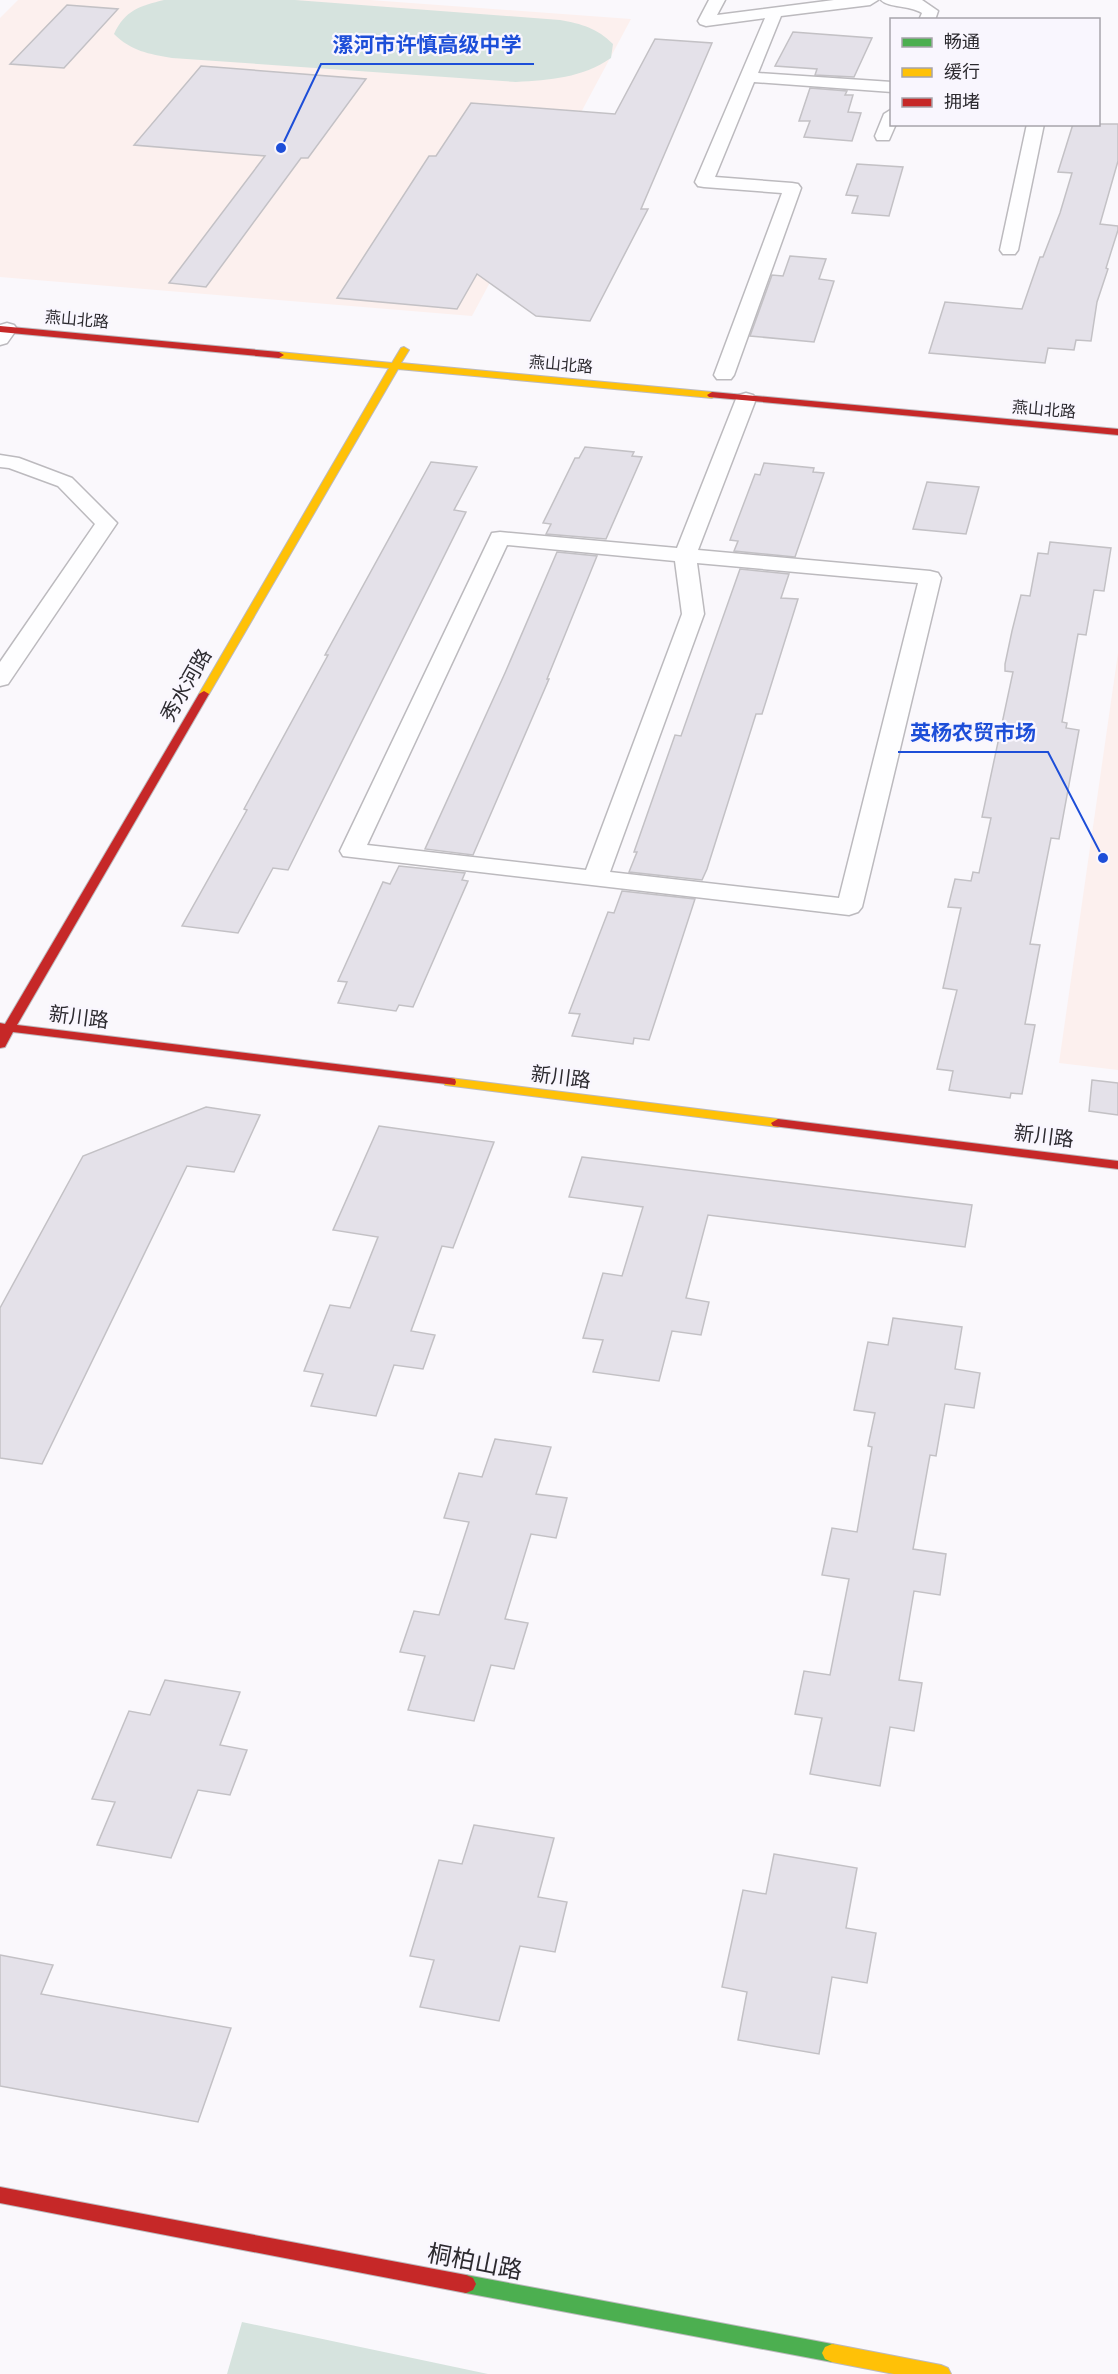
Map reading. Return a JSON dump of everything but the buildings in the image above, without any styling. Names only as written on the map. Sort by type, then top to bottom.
[{"type":"street","points":[[717,0],[706,21],[870,0]]},
{"type":"street","points":[[889,0],[915,2],[930,11],[928,18]]},
{"type":"street","points":[[724,375],[792,188],[704,182],[775,12]]},
{"type":"street","points":[[749,76],[890,87]]},
{"type":"street","points":[[884,136],[890,117]]},
{"type":"street","points":[[1009,250],[1036,126]]},
{"type":"street","name":"燕山北路","points":[[2,332],[395,365],[1118,432]]},
{"type":"street","name":"秀水河路","points":[[0,1044],[5,1027],[407,346]]},
{"type":"street","points":[[595,878],[693,614],[685,555],[746,399]]},
{"type":"street","points":[[0,461],[12,462],[65,482],[105,523],[0,679]]},
{"type":"street","points":[[500,538],[685,555],[930,578],[849,907],[352,851],[500,538]]},
{"type":"street","name":"新川路","points":[[5,1027],[1118,1165]]},
{"type":"street","name":"桐柏山路","points":[[0,2195],[942,2374]]},
{"type":"shaded area","points":[[18,0],[370,0],[631,19],[472,316],[0,277],[0,18]]},
{"type":"shaded area","points":[[164,0],[295,0],[560,20],[589,28],[613,44],[611,58],[589,70],[553,79],[516,82],[172,58],[134,48],[114,34],[128,14],[148,4]]},
{"type":"shaded area","points":[[1118,653],[1118,1070],[1059,1063]]},
{"type":"shaded area","points":[[242,2322],[488,2374],[227,2374]]},
{"type":"traffic: fast","points":[[466,2284],[832,2353]]},
{"type":"traffic: slow","points":[[204,694],[404,350]]},
{"type":"traffic: slow","points":[[279,355],[712,395]]},
{"type":"traffic: slow","points":[[450,1082],[778,1123]]},
{"type":"traffic: slow","points":[[832,2353],[941,2374]]},
{"type":"traffic: jam","points":[[0,329],[279,355]]},
{"type":"traffic: jam","points":[[712,395],[1118,432]]},
{"type":"traffic: jam","points":[[0,1044],[204,694]]},
{"type":"traffic: jam","points":[[0,1027],[450,1082]]},
{"type":"traffic: jam","points":[[778,1123],[1118,1165]]},
{"type":"traffic: jam","points":[[0,2195],[466,2284]]},
{"type":"place","name":"漯河市许慎高级中学","points":[[281,148]]},
{"type":"place","name":"英杨农贸市场","points":[[1103,858]]}]
